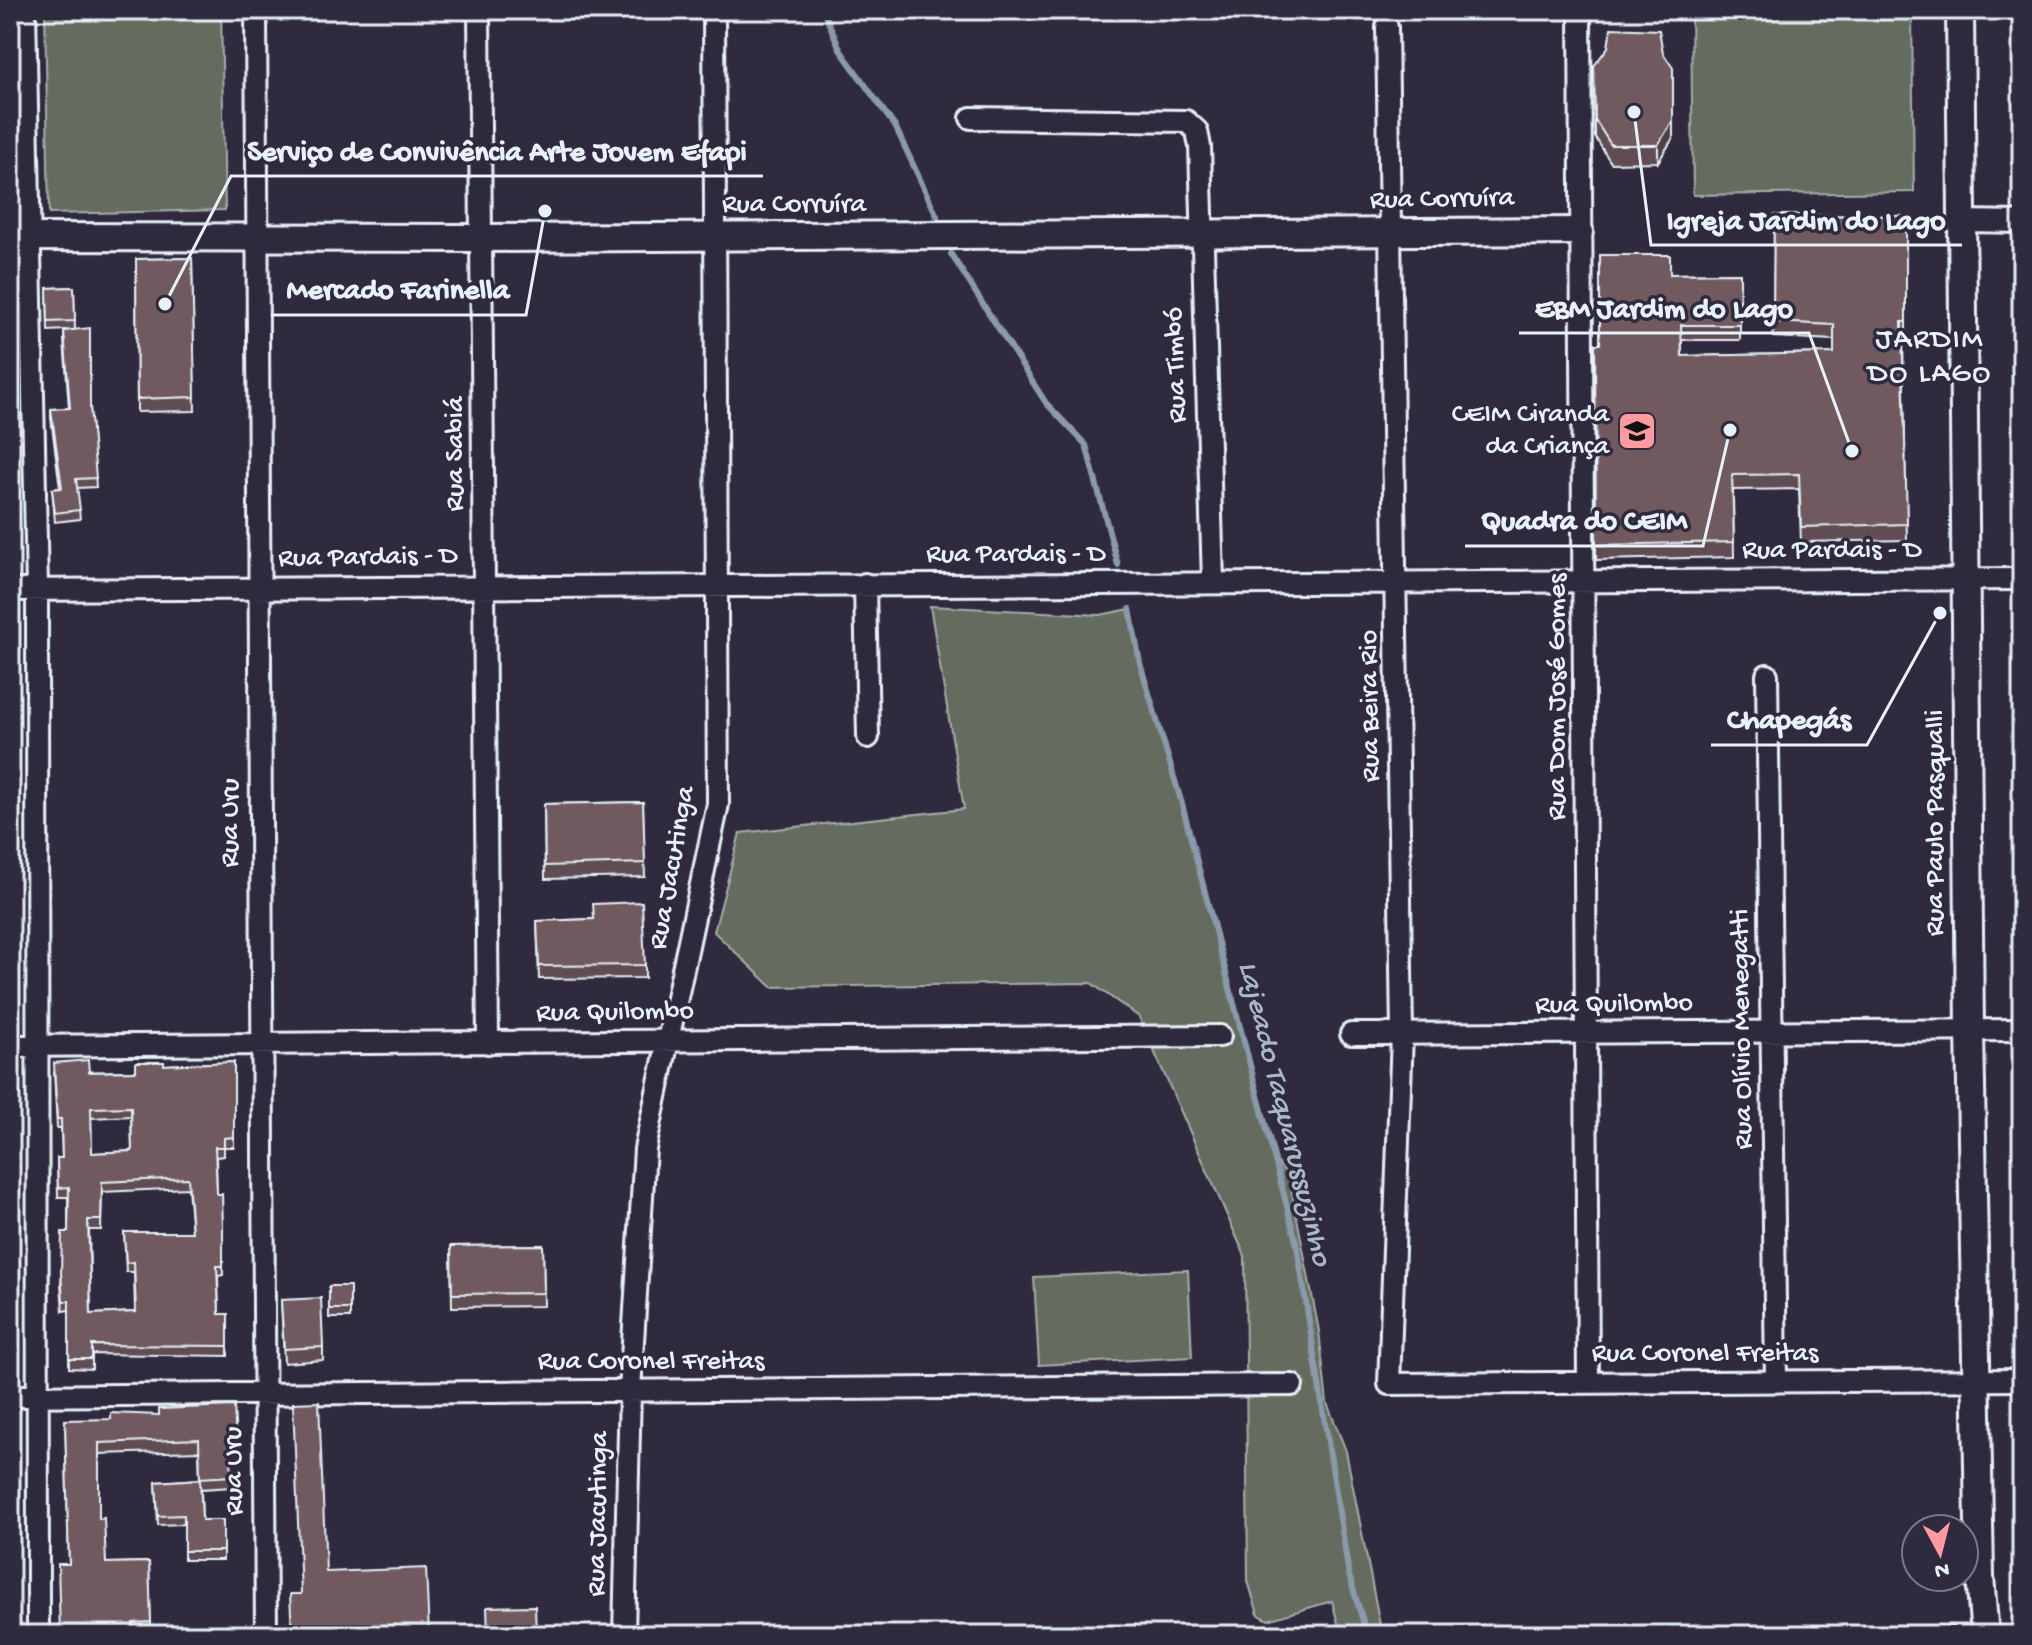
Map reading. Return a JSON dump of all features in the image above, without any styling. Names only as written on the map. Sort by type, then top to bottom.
[{"type":"street","points":[[25,10],[20,236],[37,589],[35,1396],[38,1635]]},
{"type":"street","name":"Rua Uru","points":[[256,10],[257,587],[266,1635]]},
{"type":"street","name":"Rua Sabiá","points":[[479,10],[488,1043]]},
{"type":"street","name":"Rua Jacutinga","points":[[624,1635],[630,1390],[645,1149],[718,804],[714,10]]},
{"type":"street","name":"Rua Dom José Gomes","points":[[1580,10],[1579,231],[1586,580],[1588,1383]]},
{"type":"street","name":"Rua Paulo Pasqualli","points":[[1960,10],[1970,1030],[1980,1577],[1985,1635]]},
{"type":"street","name":"Rua Beira Rio","points":[[1387,27],[1398,581],[1402,1034],[1389,1384]]},
{"type":"street","name":"Rua Timbó","points":[[971,118],[1186,121],[1197,131],[1200,147],[1213,582]]},
{"type":"street","points":[[1963,221],[2022,222]]},
{"type":"street","name":"Rua Corruíra","points":[[20,236],[483,238],[1579,231]]},
{"type":"street","name":"Rua Pardais - D","points":[[10,590],[484,585],[2022,579]]},
{"type":"street","points":[[865,584],[868,737]]},
{"type":"street","name":"Rua Olívio Menegatti","points":[[1767,675],[1776,1382]]},
{"type":"street","name":"Rua Quilombo","points":[[1351,1034],[1588,1035],[1771,1030],[2022,1030]]},
{"type":"street","name":"Rua Quilombo","points":[[10,1046],[1220,1036]]},
{"type":"street","name":"Rua Coronel Freitas","points":[[1389,1384],[2022,1380]]},
{"type":"street","name":"Rua Coronel Freitas","points":[[10,1396],[1292,1385]]},
{"type":"green space","points":[[45,10],[221,10],[225,210],[49,214]]},
{"type":"green space","points":[[1691,10],[1912,10],[1914,192],[1693,195]]},
{"type":"green space","points":[[930,606],[1100,615],[1130,609],[1140,663],[1182,804],[1275,1159],[1289,1177],[1319,1331],[1327,1403],[1346,1451],[1382,1635],[1341,1635],[1332,1601],[1268,1620],[1258,1614],[1248,1581],[1245,1256],[1139,1017],[1091,983],[772,987],[714,932],[740,833],[964,809]]},
{"type":"green space","points":[[1188,1270],[1192,1357],[1039,1365],[1034,1277]]},
{"type":"building","points":[[1611,28],[1659,30],[1663,53],[1673,68],[1673,120],[1658,145],[1611,145],[1595,120],[1594,66],[1608,47]]},
{"type":"building","points":[[1774,215],[1906,216],[1906,322],[1902,322],[1907,524],[1801,527],[1799,474],[1732,475],[1734,542],[1596,545],[1595,344],[1600,344],[1600,255],[1670,255],[1670,274],[1740,273],[1740,325],[1681,325],[1682,356],[1834,353],[1834,325],[1773,322]]},
{"type":"building","points":[[192,258],[195,397],[137,399],[136,259]]},
{"type":"building","points":[[74,287],[75,321],[48,322],[47,288]]},
{"type":"building","points":[[90,328],[90,407],[96,478],[76,479],[80,510],[55,513],[52,489],[62,488],[51,409],[70,408],[64,331]]},
{"type":"building","points":[[643,802],[645,863],[545,866],[544,804]]},
{"type":"building","points":[[642,902],[645,965],[539,966],[537,921],[594,919],[593,904]]},
{"type":"building","points":[[88,1060],[89,1072],[136,1071],[136,1062],[164,1062],[164,1065],[234,1062],[234,1137],[224,1138],[224,1147],[215,1147],[217,1194],[222,1194],[223,1227],[223,1266],[217,1266],[219,1314],[228,1314],[228,1346],[92,1345],[92,1359],[69,1359],[69,1301],[63,1301],[61,1273],[62,1232],[68,1232],[69,1187],[58,1188],[57,1158],[62,1158],[61,1119],[57,1119],[54,1063]],"holes":[[[131,1107],[132,1151],[92,1153],[91,1108]],[[188,1178],[192,1232],[124,1232],[126,1263],[134,1262],[136,1312],[91,1314],[88,1220],[101,1220],[102,1182]]]},
{"type":"building","points":[[543,1245],[544,1293],[452,1294],[451,1246]]},
{"type":"building","points":[[329,1286],[350,1286],[350,1309],[329,1309]]},
{"type":"building","points":[[321,1298],[323,1347],[284,1349],[281,1300]]},
{"type":"building","points":[[319,1402],[326,1572],[426,1568],[429,1635],[292,1635],[290,1594],[301,1594],[293,1403]]},
{"type":"building","points":[[234,1406],[236,1441],[230,1441],[232,1476],[200,1478],[199,1439],[99,1443],[99,1519],[104,1518],[106,1563],[149,1562],[151,1622],[133,1623],[134,1635],[60,1635],[58,1564],[69,1564],[65,1420],[111,1419],[111,1413],[159,1415],[159,1409]]},
{"type":"building","points":[[200,1479],[202,1520],[223,1520],[223,1551],[184,1551],[184,1515],[158,1516],[156,1482]]},
{"type":"building","points":[[535,1606],[536,1635],[488,1635],[487,1607]]},
{"type":"building","points":[[244,1625],[244,1635],[184,1635],[184,1626]]},
{"type":"building","points":[[1953,1626],[1953,1635],[1885,1635],[1885,1627]]},
{"type":"waterway","name":"Lajeado Taquarussuzinho","points":[[823,10],[841,51],[896,128],[937,216]]},
{"type":"waterway","name":"Lajeado Taquarussuzinho","points":[[951,254],[1046,403],[1086,445],[1118,565]]},
{"type":"waterway","name":"Lajeado Taquarussuzinho","points":[[1130,609],[1140,663],[1182,804],[1297,1245],[1349,1575],[1367,1635]]},
{"type":"place","name":"Igreja Jardim do Lago","points":[[1634,112]]},
{"type":"place","name":"Mercado Farinella","points":[[545,211]]},
{"type":"place","name":"Serviço de Convivência Arte Jovem Efapi","points":[[165,304]]},
{"type":"place","name":"Quadra do CEIM","points":[[1730,430]]},
{"type":"place","name":"CEIM Ciranda da Criança","points":[[1637,431]]},
{"type":"place","name":"EBM Jardim do Lago","points":[[1852,451]]},
{"type":"place","name":"Chapegás","points":[[1940,613]]},
{"type":"district","name":"JARDIM DO LAGO","points":[[1930,358]]}]
